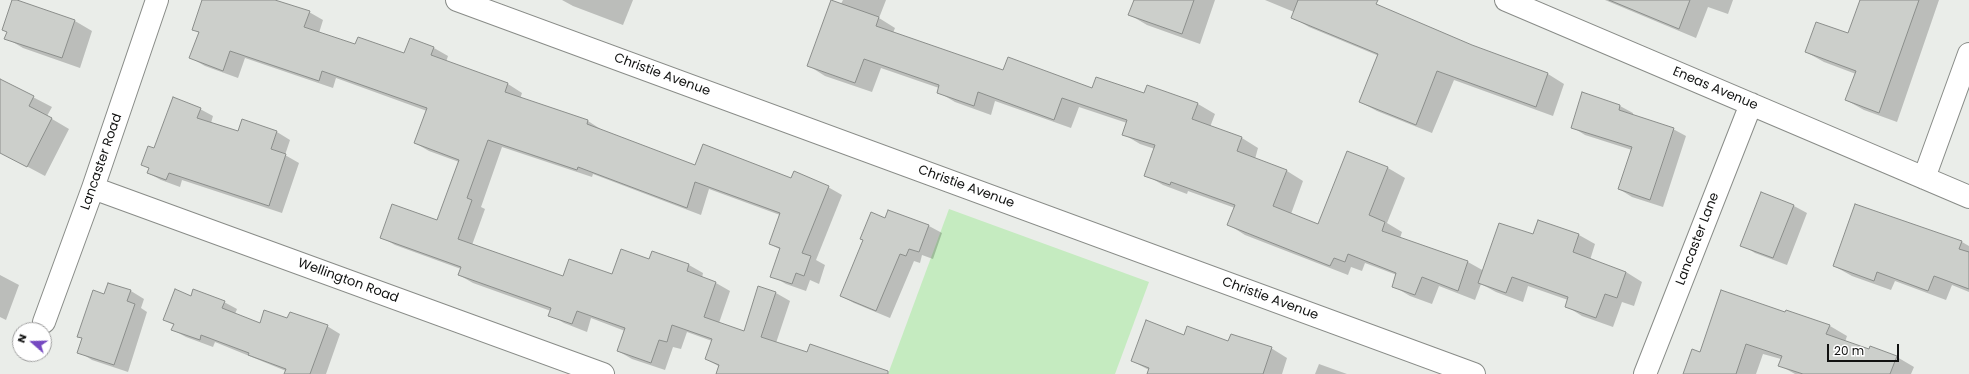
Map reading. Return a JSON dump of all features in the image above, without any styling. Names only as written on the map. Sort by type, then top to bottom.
[{"type":"street","name":"Lancaster Road","points":[[44,322],[93,188],[157,0]]},
{"type":"street","name":"Christie Avenue","points":[[458,0],[1474,374]]},
{"type":"street","name":"Eneas Avenue","points":[[1506,0],[1969,197]]},
{"type":"street","points":[[1924,178],[1969,54]]},
{"type":"street","name":"Lancaster Lane","points":[[1645,374],[1751,104]]},
{"type":"street","name":"Wellington Road","points":[[93,188],[603,374]]},
{"type":"green space","points":[[949,209],[1149,282],[1115,374],[888,374]]},
{"type":"building","points":[[12,0],[17,0],[75,20],[62,58],[4,39],[7,32],[2,30]]},
{"type":"building","points":[[202,0],[275,0],[310,11],[304,27],[355,44],[358,37],[404,53],[410,38],[434,47],[431,55],[508,83],[505,92],[588,120],[587,124],[695,165],[703,144],[791,178],[794,171],[829,186],[802,253],[811,256],[804,276],[796,273],[792,284],[770,277],[780,248],[769,244],[780,213],[695,182],[687,208],[578,167],[577,170],[488,140],[467,198],[472,200],[458,239],[563,276],[569,259],[612,274],[621,249],[649,259],[652,251],[689,264],[687,271],[716,282],[704,317],[744,331],[758,286],[776,292],[761,337],[807,352],[810,344],[888,371],[888,374],[716,374],[719,365],[705,359],[712,339],[672,325],[667,342],[659,340],[651,363],[617,351],[625,328],[577,311],[572,324],[548,316],[551,308],[458,275],[461,267],[380,238],[392,204],[437,220],[459,160],[414,143],[427,108],[322,71],[319,81],[230,51],[223,71],[189,58],[199,32],[192,30]]},
{"type":"building","points":[[831,0],[879,17],[876,26],[1003,70],[1008,57],[1092,88],[1096,77],[1144,93],[1147,85],[1198,103],[1192,119],[1242,137],[1237,151],[1287,170],[1273,206],[1318,224],[1347,151],[1388,167],[1369,215],[1385,222],[1382,231],[1468,261],[1458,291],[1422,277],[1415,295],[1392,287],[1396,273],[1348,254],[1345,262],[1334,258],[1330,266],[1227,225],[1235,205],[1171,182],[1170,185],[1144,176],[1155,145],[1122,135],[1127,120],[1062,98],[1054,120],[978,92],[974,106],[937,93],[939,85],[864,59],[855,83],[807,66]]},
{"type":"building","points":[[1134,0],[1194,0],[1182,34],[1128,15]]},
{"type":"building","points":[[1298,0],[1378,0],[1376,4],[1472,45],[1548,73],[1536,107],[1437,71],[1416,125],[1359,102],[1378,54],[1291,18]]},
{"type":"building","points":[[1609,0],[1690,0],[1679,29]]},
{"type":"building","points":[[1860,0],[1919,0],[1879,113],[1845,100],[1856,71],[1805,52],[1816,22],[1848,33]]},
{"type":"building","points":[[0,79],[34,96],[29,106],[52,118],[27,167],[0,153]]},
{"type":"building","points":[[1582,92],[1620,105],[1619,110],[1674,128],[1650,200],[1618,189],[1632,147],[1571,128]]},
{"type":"building","points":[[173,97],[201,108],[197,118],[238,131],[242,119],[277,131],[271,149],[286,154],[269,206],[169,173],[166,180],[147,173],[149,168],[141,165],[148,146],[154,148]]},
{"type":"building","points":[[1761,192],[1794,205],[1773,258],[1740,246]]},
{"type":"building","points":[[1855,204],[1962,241],[1959,249],[1969,252],[1969,289],[1934,276],[1928,291],[1877,272],[1874,281],[1833,266]]},
{"type":"building","points":[[888,210],[929,225],[919,252],[909,249],[906,256],[900,254],[876,311],[840,296],[863,240],[860,239],[871,212],[885,218]]},
{"type":"building","points":[[1538,220],[1579,234],[1573,252],[1626,272],[1617,298],[1605,294],[1596,318],[1565,307],[1568,297],[1512,277],[1506,293],[1478,283],[1499,223],[1533,234]]},
{"type":"building","points":[[108,283],[131,290],[127,301],[135,304],[114,365],[77,353],[82,338],[77,337],[93,290],[104,294]]},
{"type":"building","points":[[175,289],[191,296],[193,289],[225,301],[222,308],[260,323],[264,310],[287,318],[290,312],[328,325],[310,374],[284,374],[286,369],[248,355],[249,353],[201,335],[200,340],[171,330],[174,324],[163,320]]},
{"type":"building","points":[[1721,290],[1785,312],[1786,310],[1830,325],[1826,334],[1869,349],[1870,346],[1897,356],[1890,374],[1803,374],[1778,366],[1782,356],[1746,344],[1736,374],[1683,374],[1692,349],[1700,352]]},
{"type":"building","points":[[1146,320],[1184,335],[1187,326],[1228,341],[1231,334],[1272,347],[1263,374],[1147,374],[1149,368],[1131,361]]}]
